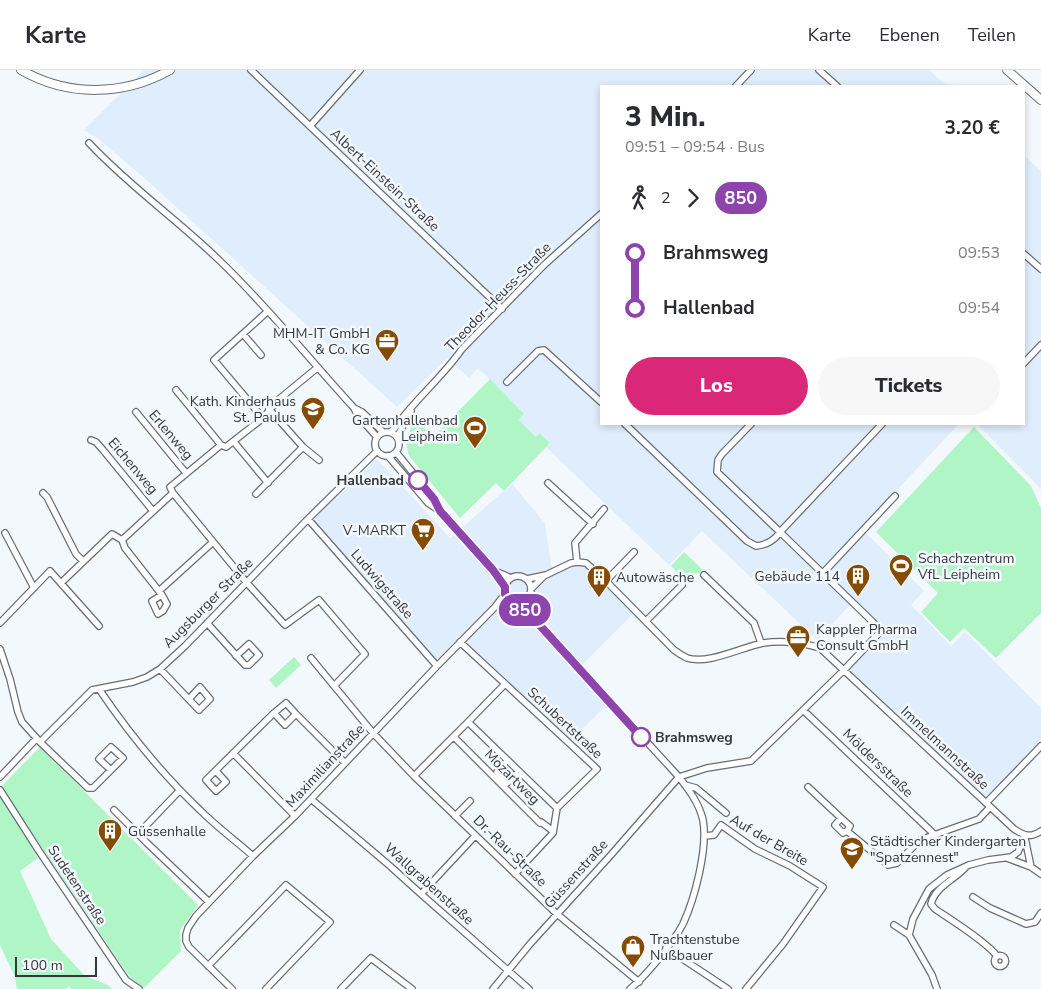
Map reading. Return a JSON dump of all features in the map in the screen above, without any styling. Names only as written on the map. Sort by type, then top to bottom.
[{"type":"main road","points":[[21,70],[36,78],[69,88],[95,91],[126,87],[145,82],[170,70]]},
{"type":"main road","points":[[1007,70],[1024,85]]},
{"type":"main road","points":[[1025,86],[1041,100]]},
{"type":"street","name":"Albert-Einstein-Straße","points":[[251,70],[502,309]]},
{"type":"street","points":[[310,126],[360,70]]},
{"type":"street","points":[[737,85],[751,70]]},
{"type":"street","points":[[819,70],[836,85]]},
{"type":"street","points":[[89,143],[218,259],[268,311],[354,408],[358,416],[376,437]]},
{"type":"street","name":"Theodor-Heuss-Straße","points":[[390,432],[462,349],[544,265],[600,215]]},
{"type":"street","points":[[1025,255],[1041,269]]},
{"type":"street","points":[[263,418],[214,360],[268,311]]},
{"type":"street","points":[[244,334],[261,355]]},
{"type":"street","points":[[1025,362],[1041,345]]},
{"type":"street","points":[[507,382],[538,351],[544,350],[600,401]]},
{"type":"street","points":[[176,390],[221,445],[226,447],[263,418],[269,409],[317,368]]},
{"type":"street","name":"Theodor-Heuss-Straße","points":[[397,437],[416,402]]},
{"type":"street","points":[[354,408],[362,412],[383,432]]},
{"type":"street","points":[[269,409],[303,447],[320,460]]},
{"type":"street","name":"Erlenweg","points":[[136,412],[186,473]]},
{"type":"street","points":[[626,425],[747,541],[756,546],[764,545],[775,539],[881,425]]},
{"type":"street","points":[[679,777],[707,768],[751,761],[879,634],[878,627],[717,472],[718,460],[722,454],[750,425]]},
{"type":"street","points":[[383,432],[390,432],[397,437],[399,444],[396,452],[388,456],[382,455],[377,451],[376,437],[383,432]]},
{"type":"street","name":"Eichenweg","points":[[91,440],[104,450],[153,511]]},
{"type":"street","points":[[234,442],[268,483]]},
{"type":"street","points":[[221,445],[170,487],[246,583],[285,625],[319,600],[365,654],[334,686]]},
{"type":"street","points":[[256,494],[303,447]]},
{"type":"street","name":"Augsburger Straße","points":[[0,777],[92,690],[122,685],[147,677],[160,668],[207,624],[308,519],[377,451]]},
{"type":"street","points":[[396,452],[434,499],[440,511]]},
{"type":"street","points":[[388,456],[428,503],[440,511],[493,570],[505,587]]},
{"type":"street","points":[[548,483],[593,524]]},
{"type":"street","points":[[43,493],[47,497],[76,554],[83,561]]},
{"type":"street","points":[[122,540],[173,493]]},
{"type":"street","points":[[823,573],[895,496]]},
{"type":"street","points":[[526,579],[546,575],[571,563],[578,562],[575,543],[604,509]]},
{"type":"street","name":"Ludwigstraße","points":[[308,519],[436,666]]},
{"type":"street","points":[[6,533],[34,588]]},
{"type":"street","points":[[62,582],[112,534],[122,540],[124,548],[160,593],[214,542]]},
{"type":"street","points":[[606,580],[634,552]]},
{"type":"street","name":"Immelmannstraße","points":[[578,562],[590,566],[674,650],[688,658],[708,658],[761,643],[792,642],[820,648],[1014,829],[1025,836]]},
{"type":"street","points":[[493,570],[511,578],[520,576],[526,579],[531,589]]},
{"type":"street","points":[[0,623],[50,571],[100,626]]},
{"type":"street","points":[[517,603],[523,602],[528,598],[531,589],[546,575]]},
{"type":"street","points":[[704,575],[754,623],[761,643]]},
{"type":"street","points":[[511,578],[505,587],[505,594],[535,620],[679,777],[697,803],[702,818],[705,836],[703,853],[693,893],[682,924],[639,982],[630,989]]},
{"type":"street","points":[[646,620],[682,585]]},
{"type":"street","name":"Maximilianstraße","points":[[208,966],[189,947],[186,941],[188,928],[209,902],[295,816],[436,666],[495,607],[505,594]]},
{"type":"street","points":[[528,598],[535,620]]},
{"type":"street","name":"Maximilianstraße","points":[[495,607],[510,600]]},
{"type":"street","points":[[207,624],[236,656]]},
{"type":"street","name":"Schubertstraße","points":[[460,642],[597,769],[557,808]]},
{"type":"street","points":[[0,649],[22,722],[38,741],[88,788],[93,788],[111,770]]},
{"type":"street","name":"Dr.-Rau-Straße","points":[[312,658],[373,733],[414,776],[557,914],[639,982]]},
{"type":"street","points":[[160,668],[189,699]]},
{"type":"street","points":[[414,776],[505,684]]},
{"type":"street","points":[[99,689],[123,723],[180,790],[202,812],[254,856]]},
{"type":"street","points":[[216,771],[286,703],[344,763]]},
{"type":"street","name":"Möldersstraße","points":[[803,710],[935,835]]},
{"type":"street","points":[[274,713],[285,725],[296,714]]},
{"type":"street","points":[[468,722],[557,808],[553,832],[515,874]]},
{"type":"street","name":"Mozartweg","points":[[454,736],[540,823],[553,832]]},
{"type":"street","points":[[841,818],[835,825],[843,833],[847,831],[888,865],[896,862],[920,840],[979,819],[988,805],[1041,746]]},
{"type":"street","points":[[233,753],[295,816]]},
{"type":"street","points":[[507,760],[497,772],[507,783],[518,772]]},
{"type":"street","name":"Güssenstraße","points":[[493,989],[679,777]]},
{"type":"street","points":[[685,785],[696,788],[726,813]]},
{"type":"street","points":[[808,787],[850,826],[847,831]]},
{"type":"street","name":"Sudetenstraße","points":[[0,790],[126,980],[139,989]]},
{"type":"street","points":[[139,833],[180,790]]},
{"type":"street","name":"Wallgrabenstraße","points":[[311,799],[529,989]]},
{"type":"street","name":"Dr.-Rau-Straße","points":[[455,816],[470,801]]},
{"type":"street","points":[[114,810],[209,902]]},
{"type":"street","name":"Auf der Breite","points":[[705,836],[714,835],[721,825],[755,849],[790,866],[823,887],[778,950],[746,989]]},
{"type":"street","points":[[1025,836],[1033,836],[1041,831]]},
{"type":"street","points":[[421,894],[475,836]]},
{"type":"street","points":[[909,935],[913,919],[929,889],[947,875],[969,865],[1011,857],[1018,852],[1025,836]]},
{"type":"street","points":[[1025,836],[1032,867]]},
{"type":"street","points":[[1005,858],[1032,867],[1041,874]]},
{"type":"street","points":[[969,865],[959,875],[944,884],[932,898],[931,904],[997,956]]},
{"type":"street","points":[[232,989],[208,966],[286,885],[330,922],[266,989]]},
{"type":"street","points":[[973,897],[990,908],[1026,924],[1035,922],[1041,913]]},
{"type":"street","points":[[894,925],[909,935],[932,975],[937,989]]},
{"type":"street","points":[[666,948],[728,989]]},
{"type":"street","points":[[340,989],[372,958],[412,989]]},
{"type":"street","points":[[639,982],[641,989]]},
{"type":"shaded area","points":[[144,70],[929,70],[946,85],[600,85],[600,425],[958,425],[861,528],[924,591],[911,605],[951,646],[965,632],[1041,708],[1041,740],[985,798],[849,669],[882,636],[851,604],[817,640],[702,531],[669,565],[546,447],[550,443],[541,433],[536,437],[519,420],[524,414],[478,368],[469,378],[447,358],[397,407],[151,184],[100,140],[84,130]]},
{"type":"shaded area","points":[[1025,156],[1041,171],[1041,489],[978,425],[1025,425]]},
{"type":"shaded area","points":[[377,459],[450,538],[512,484],[545,523],[551,564],[555,574],[578,565],[586,567],[634,613],[576,671],[607,705],[570,741],[460,636],[436,660],[312,521]]},
{"type":"green space","name":"Gartenhallenbad Leipheim","points":[[490,379],[524,414],[519,420],[536,437],[540,433],[550,443],[504,491],[496,483],[460,518],[410,457],[407,447],[408,438],[415,419],[433,437]]},
{"type":"green space","points":[[974,427],[1031,486],[1041,508],[1041,613],[996,658],[964,628],[950,642],[921,612],[938,593],[876,532]]},
{"type":"green space","points":[[684,552],[703,570],[701,573],[690,574],[684,579],[671,566]]},
{"type":"green space","points":[[294,657],[301,665],[276,688],[269,680]]},
{"type":"green space","points":[[40,747],[198,905],[180,930],[181,951],[144,988],[129,976],[1,787]]},
{"type":"green space","points":[[0,795],[38,858],[20,871],[51,939],[85,976],[108,985],[112,989],[71,989],[69,986],[65,989],[17,989],[15,977],[0,945]]},
{"type":"bus line","name":"850","points":[[418,480],[434,499],[440,511],[493,570],[505,587],[505,594],[508,598],[517,603],[535,620],[641,737]]},
{"type":"place","name":"MHM-IT GmbH & Co. KG","points":[[387,362]]},
{"type":"place","name":"Kath. Kinderhaus St. Paulus","points":[[313,430]]},
{"type":"place","name":"Gartenhallenbad Leipheim","points":[[475,449]]},
{"type":"place","name":"Hallenbad","points":[[418,480]]},
{"type":"place","name":"V-MARKT","points":[[423,551]]},
{"type":"place","name":"Schachzentrum VfL Leipheim","points":[[901,587]]},
{"type":"place","name":"Gebäude 114","points":[[858,597]]},
{"type":"place","name":"Autowäsche","points":[[599,598]]},
{"type":"place","name":"Kappler Pharma Consult GmbH","points":[[798,658]]},
{"type":"place","name":"Brahmsweg","points":[[641,737]]},
{"type":"place","name":"Güssenhalle","points":[[110,852]]},
{"type":"place","name":"Städtischer Kindergarten \"Spatzennest\"","points":[[852,870]]},
{"type":"place","name":"Trachtenstube Nußbauer","points":[[633,968]]}]
